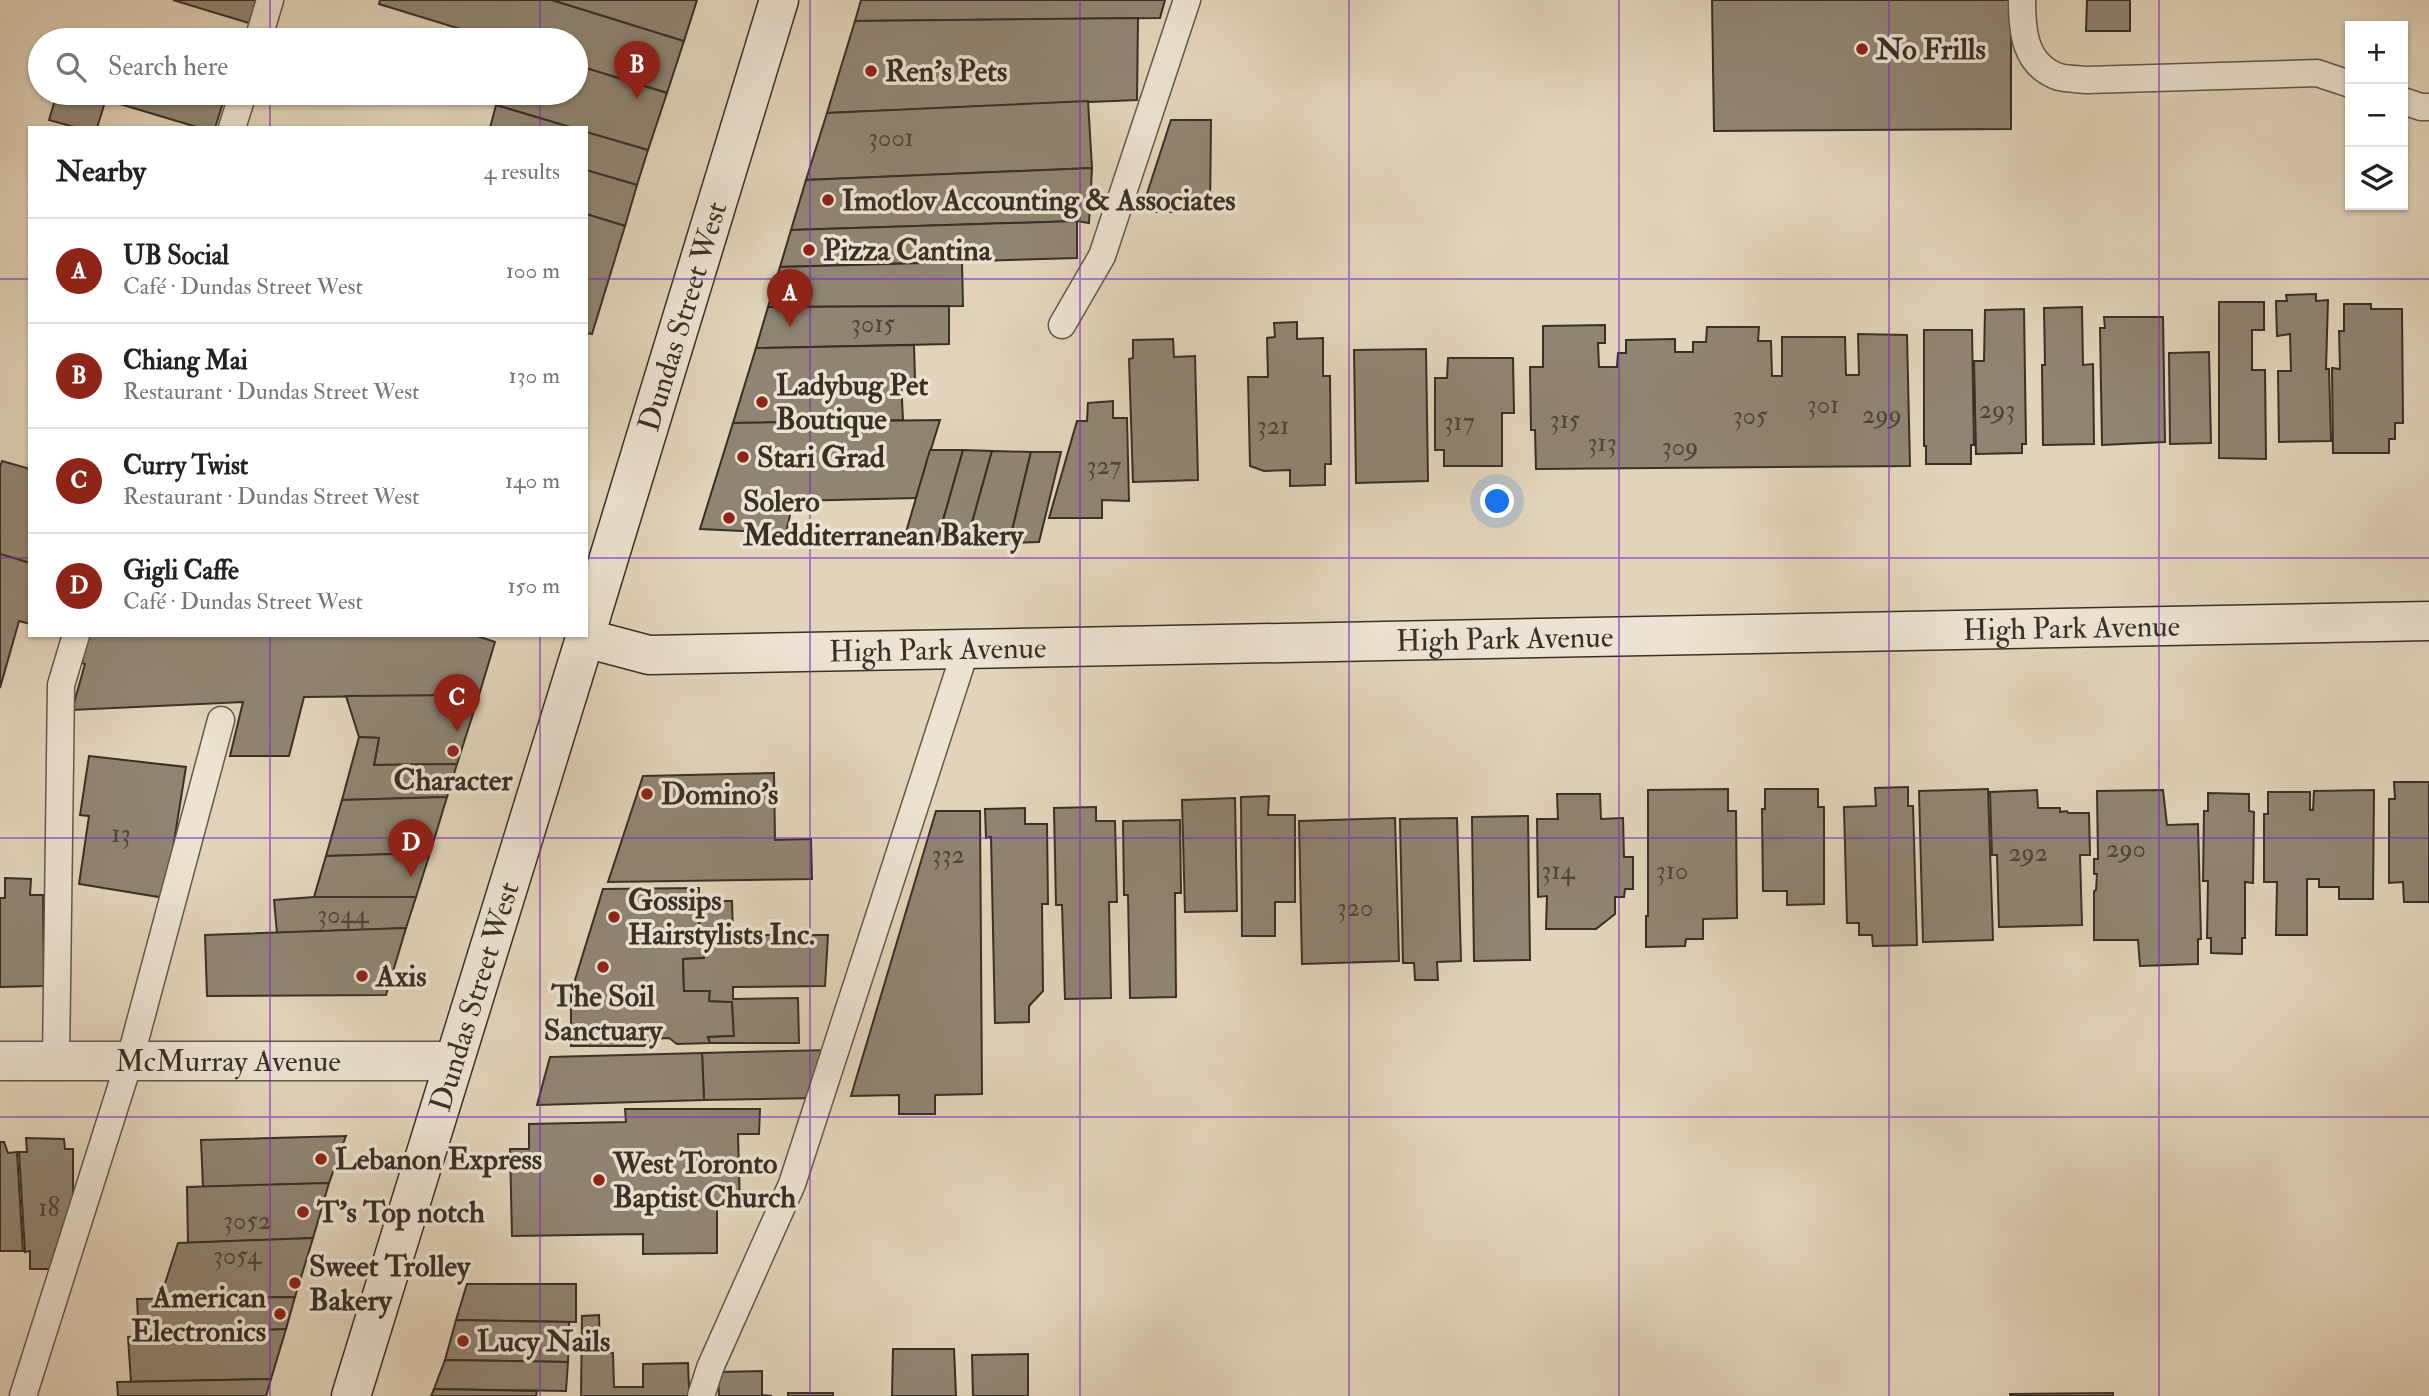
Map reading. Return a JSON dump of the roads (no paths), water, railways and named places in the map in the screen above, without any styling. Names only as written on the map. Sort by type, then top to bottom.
[{"type":"street","name":"Dundas Street West","points":[[588,626],[779,0]]},
{"type":"street","name":"High Park Avenue","points":[[588,637],[649,655],[2429,621]]},
{"type":"street","name":"Dundas Street West","points":[[351,1396],[585,637]]},
{"type":"street","name":"McMurray Avenue","points":[[0,1061],[454,1061]]},
{"type":"lane","points":[[262,28],[270,0]]},
{"type":"lane","points":[[1062,325],[1102,256],[1187,0]]},
{"type":"lane","points":[[2022,0],[2022,25],[2027,48],[2041,65],[2059,77],[2087,80],[2316,74],[2345,83]]},
{"type":"lane","points":[[2408,103],[2429,107]]},
{"type":"lane","points":[[233,126],[239,105]]},
{"type":"lane","points":[[57,1061],[61,685],[75,637]]},
{"type":"lane","points":[[701,1396],[710,1368],[792,1184],[966,649]]},
{"type":"lane","points":[[0,1395],[24,1396],[130,1059],[221,720]]},
{"type":"place","name":"No Frills","points":[[1862,49]]},
{"type":"place","name":"Ren's Pets","points":[[871,71]]},
{"type":"place","name":"Chiang Mai","points":[[637,99]]},
{"type":"place","name":"Imotlov Accounting & Associates","points":[[828,200]]},
{"type":"place","name":"Pizza Cantina","points":[[809,250]]},
{"type":"place","name":"UB Social","points":[[790,327]]},
{"type":"place","name":"Ladybug Pet Boutique","points":[[762,402]]},
{"type":"place","name":"Stari Grad","points":[[743,457]]},
{"type":"place","name":"Solero Medditerranean Bakery","points":[[729,518]]},
{"type":"place","name":"Curry Twist","points":[[457,732]]},
{"type":"place","name":"Character","points":[[453,751]]},
{"type":"place","name":"Domino's","points":[[647,794]]},
{"type":"place","name":"Gigli Caffe","points":[[411,877]]},
{"type":"place","name":"Gossips Hairstylists Inc.","points":[[614,917]]},
{"type":"place","name":"The Soil Sanctuary","points":[[603,967]]},
{"type":"place","name":"Axis","points":[[362,976]]},
{"type":"place","name":"Lebanon Express","points":[[321,1159]]},
{"type":"place","name":"West Toronto Baptist Church","points":[[599,1180]]},
{"type":"place","name":"T’s Top notch","points":[[303,1212]]},
{"type":"place","name":"Sweet Trolley Bakery","points":[[295,1283]]},
{"type":"place","name":"American Electronics","points":[[280,1314]]},
{"type":"place","name":"Lucy Nails","points":[[463,1341]]}]
